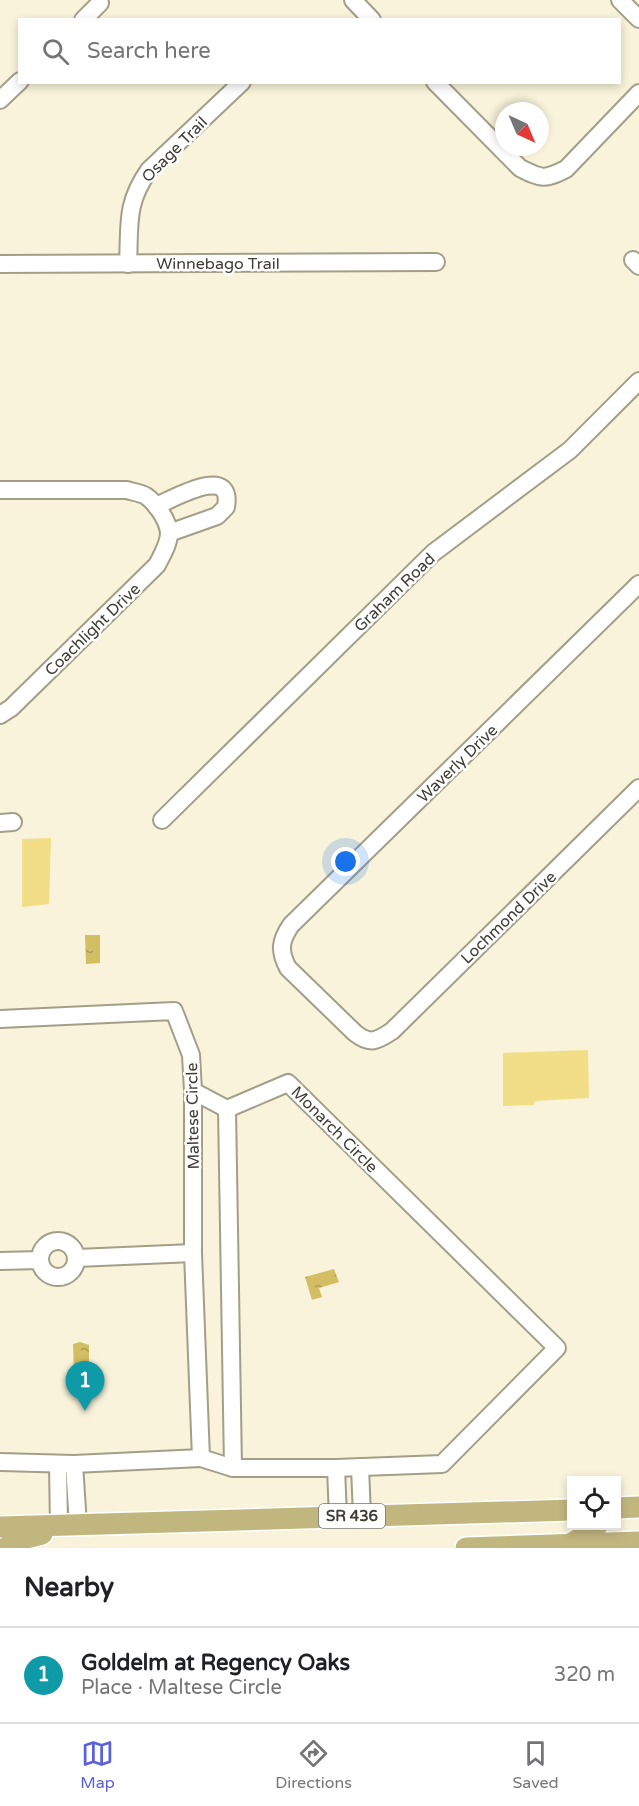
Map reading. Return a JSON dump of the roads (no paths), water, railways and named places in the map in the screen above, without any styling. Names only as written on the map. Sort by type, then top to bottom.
[{"type":"main road","points":[[621,1508],[639,1507]]},
{"type":"main road","name":"SR 436","points":[[0,1527],[567,1510]]},
{"type":"main road","points":[[466,1548],[629,1544],[639,1525]]},
{"type":"main road","points":[[6,1548],[15,1541],[69,1526]]},
{"type":"main road","points":[[569,1545],[593,1530]]},
{"type":"street","points":[[353,0],[370,18]]},
{"type":"street","points":[[620,0],[639,19]]},
{"type":"street","points":[[85,18],[100,3]]},
{"type":"street","points":[[0,100],[18,83]]},
{"type":"street","name":"Osage Trail","points":[[128,264],[130,206],[137,187],[149,170],[240,84]]},
{"type":"street","points":[[437,84],[520,168],[538,177],[552,176],[566,169],[639,93]]},
{"type":"street","name":"Winnebago Trail","points":[[0,264],[436,262]]},
{"type":"street","name":"Graham Road","points":[[162,820],[433,553],[570,450],[639,381]]},
{"type":"street","points":[[0,490],[127,490],[146,496],[165,519],[169,533],[217,516],[226,507],[227,495],[216,485],[205,486],[156,507]]},
{"type":"street","name":"Coachlight Drive","points":[[0,715],[11,708],[158,565],[169,533]]},
{"type":"street","name":"Waverly Drive","points":[[373,1041],[363,1039],[355,1033],[288,968],[281,956],[280,946],[284,936],[291,925],[639,584]]},
{"type":"street","name":"Lochmond Drive","points":[[373,1041],[392,1031],[639,789]]},
{"type":"street","name":"Maltese Circle","points":[[0,1019],[174,1011],[191,1055],[193,1253],[201,1458]]},
{"type":"street","name":"Monarch Circle","points":[[201,1458],[233,1468],[442,1464],[557,1348],[288,1083],[227,1109]]},
{"type":"street","points":[[193,1091],[227,1109],[233,1468]]},
{"type":"street","points":[[58,1240],[71,1245],[77,1258],[72,1271],[59,1278],[45,1273],[40,1260],[45,1246],[58,1240]]},
{"type":"street","points":[[77,1258],[193,1253]]},
{"type":"street","points":[[0,1261],[40,1260]]},
{"type":"street","points":[[0,1462],[66,1464],[201,1458]]},
{"type":"street","points":[[66,1464],[69,1526]]},
{"type":"street","points":[[336,1467],[338,1517]]},
{"type":"street","points":[[360,1467],[362,1516]]},
{"type":"water","points":[[85,935],[100,935],[100,963],[86,964]]},
{"type":"water","points":[[334,1269],[339,1282],[319,1288],[322,1297],[312,1300],[305,1277]]},
{"type":"water","points":[[80,1342],[89,1345],[89,1370],[82,1374],[74,1371],[73,1344]]},
{"type":"place","name":"Goldelm at Regency Oaks","points":[[85,1411]]}]
